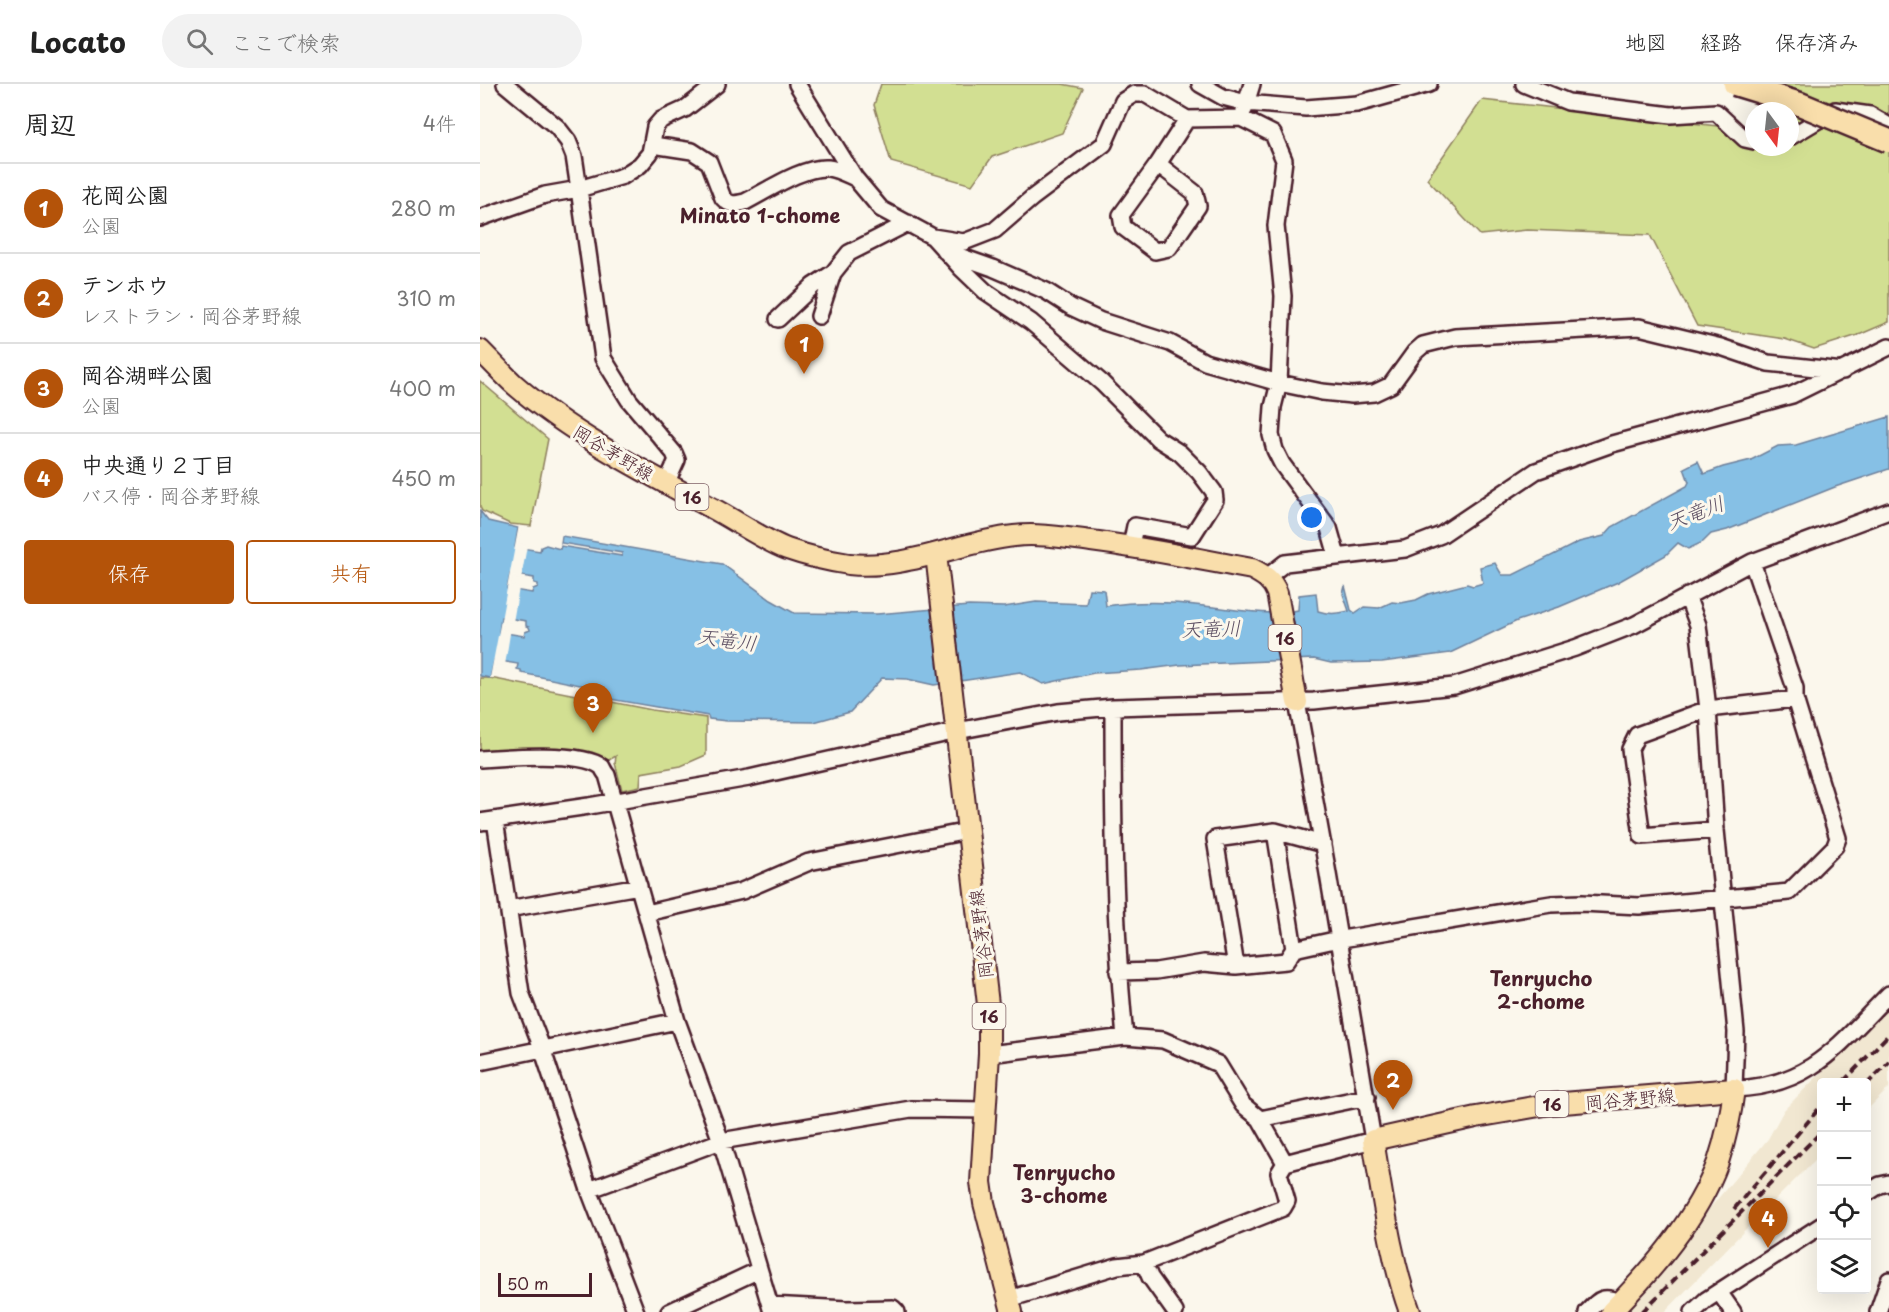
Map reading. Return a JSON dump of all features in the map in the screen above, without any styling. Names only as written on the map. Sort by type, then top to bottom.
[{"type":"highway","points":[[1735,84],[1844,120],[1889,141]]},
{"type":"main road","name":"岡谷茅野線","points":[[480,350],[514,384],[545,409],[666,484],[786,549],[850,564],[937,563],[958,547],[1015,536],[1062,537],[1131,546],[1252,569],[1270,581]]},
{"type":"main road","name":"岡谷茅野線","points":[[937,563],[989,1013],[989,1054],[981,1176],[984,1203],[1007,1307]]},
{"type":"main road","name":"16","points":[[1270,581],[1296,696]]},
{"type":"main road","name":"岡谷茅野線","points":[[1373,1140],[1476,1117],[1551,1104],[1734,1089]]},
{"type":"main road","points":[[1616,1307],[1660,1258],[1688,1220],[1704,1193],[1718,1162],[1726,1135],[1734,1089]]},
{"type":"main road","points":[[1373,1140],[1388,1228],[1410,1312]]},
{"type":"street","points":[[505,84],[557,127],[568,141],[574,156],[603,358],[629,400],[674,453],[677,460],[666,484]]},
{"type":"street","points":[[480,218],[545,195],[579,189],[623,176],[640,165],[650,153],[655,127],[661,120],[691,106],[717,84]]},
{"type":"street","points":[[797,84],[855,178],[881,209],[933,237],[964,242],[995,230],[1032,198],[1104,144],[1124,101],[1134,94],[1145,94],[1187,119],[1241,118],[1273,134],[1284,160],[1276,226],[1283,296],[1279,383],[1271,435],[1282,465],[1329,528],[1337,556]]},
{"type":"street","points":[[1200,84],[1223,97],[1246,103],[1306,108],[1357,104],[1429,84]]},
{"type":"street","points":[[1241,118],[1252,84]]},
{"type":"street","points":[[1524,84],[1568,102],[1602,107],[1671,115],[1716,112],[1745,139]]},
{"type":"street","points":[[1799,132],[1835,110],[1870,115],[1889,126]]},
{"type":"street","points":[[1158,164],[1195,193],[1198,206],[1169,248],[1155,251],[1123,227],[1121,215],[1187,119]]},
{"type":"street","points":[[652,146],[692,151],[709,162],[723,198],[727,203],[735,205],[803,172],[818,168],[830,168],[855,178]]},
{"type":"street","points":[[778,319],[813,286],[832,273],[849,253],[908,223]]},
{"type":"street","points":[[933,237],[985,291],[1031,322],[1102,383],[1158,439],[1180,453],[1199,472],[1214,492],[1215,500],[1192,536],[1135,526],[1131,546]]},
{"type":"street","points":[[945,251],[993,268],[1046,291],[1071,307],[1101,321],[1170,343],[1205,362],[1279,383],[1322,392],[1352,395],[1374,393],[1390,385],[1415,352],[1431,342],[1455,337],[1639,327],[1721,346],[1768,363],[1843,371]]},
{"type":"street","points":[[819,316],[832,273]]},
{"type":"street","points":[[1270,581],[1285,563],[1405,549],[1441,534],[1536,471],[1612,444],[1792,395],[1889,347]]},
{"type":"street","points":[[636,1312],[589,1190],[542,1048],[520,993],[508,909],[487,821],[749,778],[956,725],[1113,707],[1454,686],[1575,648],[1634,625],[1752,562],[1889,511]]},
{"type":"street","points":[[1294,949],[1340,939],[1551,904],[1639,906],[1789,892],[1835,846],[1838,838],[1795,699],[1795,688],[1752,562]]},
{"type":"street","points":[[1688,596],[1698,625],[1708,709],[1716,830],[1736,1032],[1734,1089],[1752,1089],[1781,1083],[1806,1071],[1839,1046],[1889,994]]},
{"type":"street","points":[[1007,1307],[1117,1266],[1144,1263],[1283,1208],[1287,1202],[1279,1173],[1285,1163],[1373,1140],[1340,939],[1296,696]]},
{"type":"street","points":[[1716,830],[1642,836],[1630,748],[1637,735],[1708,709],[1795,699]]},
{"type":"street","points":[[1113,707],[1114,892],[1118,972],[1125,1037]]},
{"type":"street","points":[[480,759],[533,756],[569,758],[593,763],[603,768],[677,1021],[721,1141],[771,1309],[893,1308],[897,1312]]},
{"type":"street","points":[[647,913],[742,891],[809,862],[968,831]]},
{"type":"street","points":[[1236,966],[1215,839],[1275,831],[1323,844]]},
{"type":"street","points":[[1118,972],[1156,971],[1204,963],[1236,966],[1286,961],[1294,949],[1275,831]]},
{"type":"street","points":[[508,909],[639,886]]},
{"type":"street","points":[[480,1062],[677,1021]]},
{"type":"street","points":[[989,1054],[1125,1037],[1162,1040],[1218,1064],[1244,1105],[1260,1119],[1285,1163]]},
{"type":"street","points":[[1260,1119],[1367,1097]]},
{"type":"street","points":[[589,1190],[721,1141],[911,1110],[986,1110]]},
{"type":"street","points":[[1871,1191],[1889,1183]]},
{"type":"street","points":[[1693,1312],[1817,1227]]},
{"type":"street","points":[[1144,1263],[1150,1277],[1175,1312]]},
{"type":"street","points":[[669,1312],[759,1270]]},
{"type":"street","points":[[1878,1312],[1889,1280]]},
{"type":"street","points":[[1719,1292],[1733,1312]]},
{"type":"street","points":[[1587,1312],[1599,1300],[1610,1298],[1616,1307]]},
{"type":"shaded area","points":[[1889,1004],[1889,1088],[1871,1106],[1871,1078],[1817,1078],[1817,1158],[1665,1312],[1622,1312],[1669,1266],[1710,1208],[1768,1139],[1784,1110]]},
{"type":"green space","points":[[881,84],[1062,84],[1083,88],[1062,133],[992,157],[972,185],[891,162],[874,105]]},
{"type":"green space","points":[[1781,84],[1889,84],[1889,322],[1861,334],[1814,349],[1785,339],[1697,326],[1650,235],[1527,230],[1480,235],[1427,179],[1482,100],[1745,129],[1745,156],[1799,156],[1799,102],[1772,102]]},
{"type":"green space","points":[[480,381],[548,439],[531,526],[510,524],[482,511],[480,507]]},
{"type":"green space","points":[[480,678],[706,718],[706,755],[681,766],[641,773],[640,786],[622,790],[615,763],[616,756],[609,760],[599,759],[557,749],[480,751]]},
{"type":"water","name":"天竜川","points":[[1889,417],[1889,469],[1711,534],[1703,542],[1688,549],[1678,543],[1666,555],[1618,582],[1559,607],[1517,621],[1450,653],[1382,662],[1331,663],[1314,659],[1180,665],[1094,673],[1043,684],[1020,672],[934,685],[907,679],[882,678],[850,712],[814,722],[709,719],[708,716],[598,697],[600,689],[521,673],[521,670],[517,669],[518,664],[494,660],[490,678],[480,676],[480,511],[488,521],[518,528],[515,547],[540,551],[541,547],[546,545],[560,549],[561,546],[622,556],[622,553],[561,543],[562,536],[722,564],[771,600],[794,613],[877,614],[969,606],[1004,607],[1036,602],[1086,604],[1089,589],[1104,590],[1106,606],[1130,603],[1167,603],[1263,613],[1298,610],[1299,595],[1316,593],[1318,611],[1334,614],[1349,611],[1343,594],[1345,586],[1351,610],[1355,613],[1364,607],[1379,608],[1392,602],[1416,600],[1428,594],[1467,584],[1473,586],[1483,583],[1480,567],[1495,563],[1502,575],[1513,575],[1579,542],[1604,536],[1612,527],[1687,486],[1689,482],[1684,468],[1698,461],[1704,474],[1751,460],[1778,446],[1796,445]],"holes":[[[510,574],[534,578],[534,583],[538,584],[538,587],[533,589],[532,593],[507,589]],[[501,617],[526,621],[526,626],[530,630],[525,632],[524,636],[499,632]]]},
{"type":"pier","points":[[519,525],[521,528],[518,544],[527,546],[521,579],[512,577],[510,586],[519,588],[513,622],[504,620],[502,630],[511,631],[505,665],[496,663],[493,678],[490,678]]},
{"type":"railway","points":[[1847,1078],[1889,1034]]},
{"type":"railway","points":[[1871,1080],[1889,1062]]},
{"type":"railway","points":[[1734,1209],[1817,1111]]},
{"type":"railway","points":[[1642,1312],[1821,1132]]},
{"type":"place","name":"花岡公園","points":[[804,374]]},
{"type":"place","name":"岡谷湖畔公園","points":[[593,733]]},
{"type":"place","name":"テンホウ","points":[[1393,1110]]},
{"type":"place","name":"中央通り２丁目","points":[[1768,1248]]},
{"type":"district","name":"Minato 1-chome","points":[[760,215]]},
{"type":"district","name":"Tenryucho 2-chome","points":[[1541,990]]},
{"type":"district","name":"Tenryucho 3-chome","points":[[1064,1184]]}]
